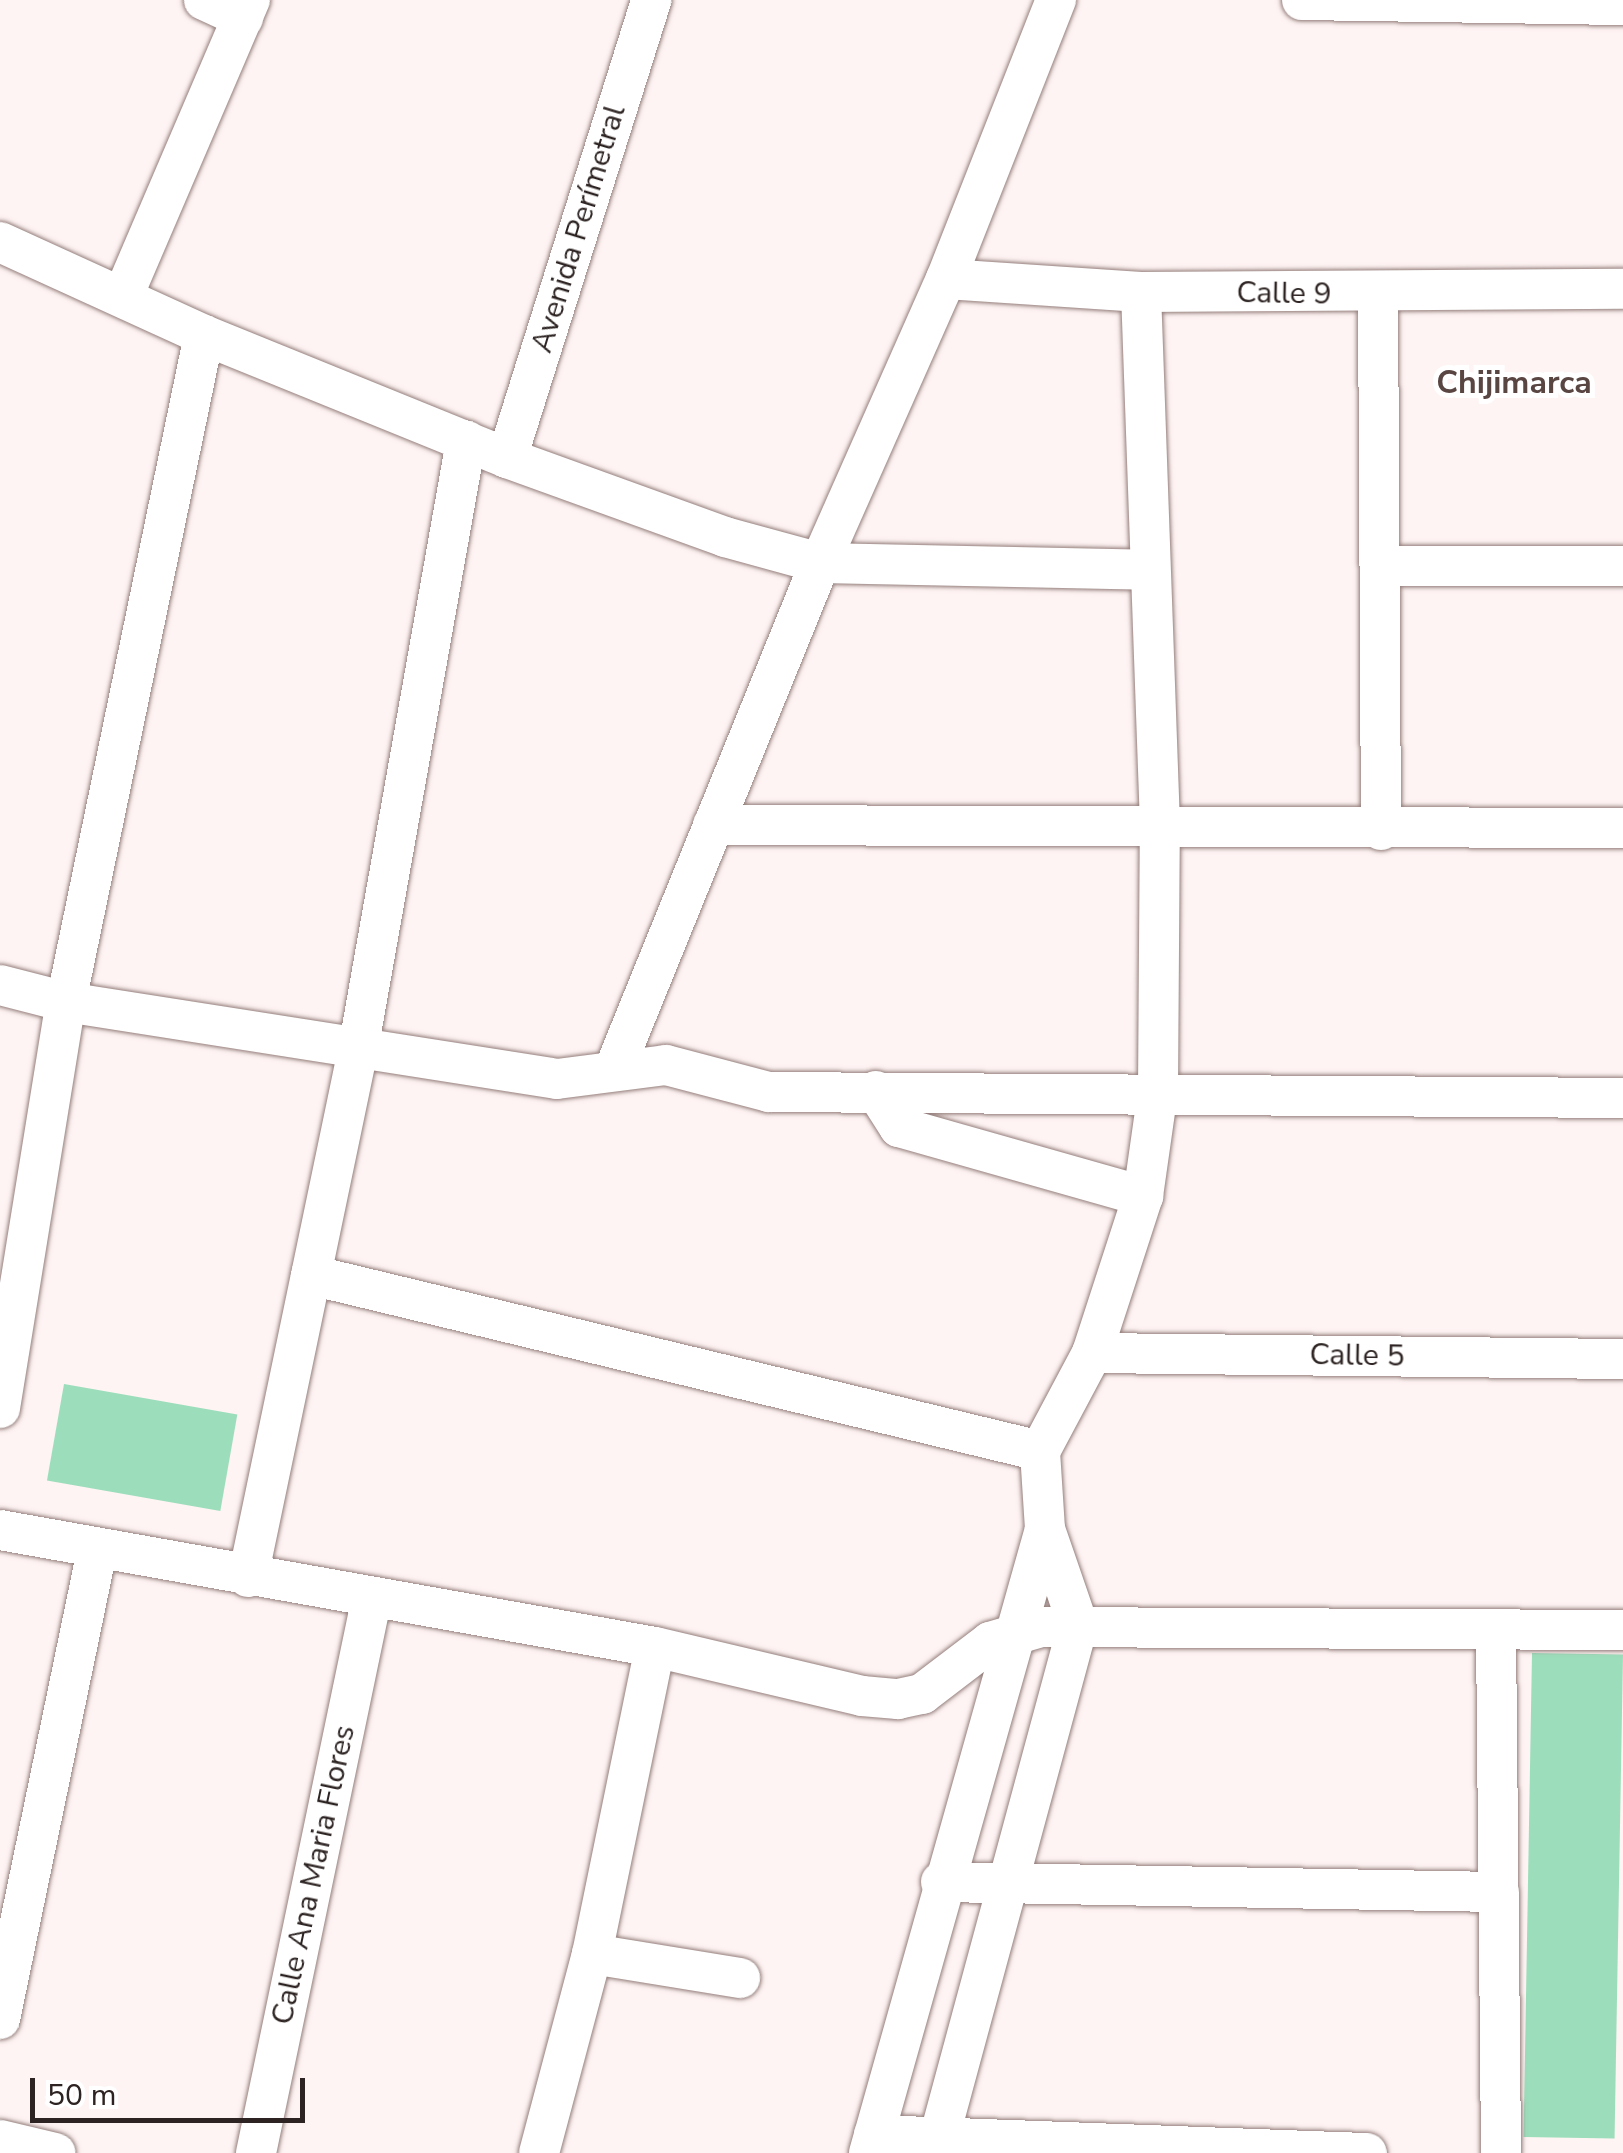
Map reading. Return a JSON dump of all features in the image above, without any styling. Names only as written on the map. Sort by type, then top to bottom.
[{"type":"street","points":[[123,296],[246,9],[204,0]]},
{"type":"street","name":"Avenida Perímetral","points":[[507,458],[650,0]]},
{"type":"street","points":[[614,1070],[820,563],[946,279],[1056,0]]},
{"type":"street","points":[[1302,0],[1623,5]]},
{"type":"street","points":[[0,242],[204,335],[507,458],[725,537],[820,563],[1148,570]]},
{"type":"street","name":"Calle 9","points":[[946,279],[1142,292],[1378,295],[1623,289]]},
{"type":"street","points":[[937,2145],[1004,1883],[1078,1625],[1045,1529],[1040,1450],[1092,1353],[1143,1196],[1158,1091],[1160,826],[1148,570],[1142,292]]},
{"type":"street","points":[[1378,295],[1383,566],[1381,830]]},
{"type":"street","points":[[0,1408],[66,1002],[204,335]]},
{"type":"street","points":[[248,1577],[358,1050],[466,441]]},
{"type":"street","points":[[1383,566],[1623,566]]},
{"type":"street","points":[[713,825],[1623,828]]},
{"type":"street","points":[[0,986],[66,1002],[558,1079],[666,1065],[769,1092],[1158,1091],[1623,1098]]},
{"type":"street","points":[[876,1090],[900,1126],[1143,1196]]},
{"type":"street","points":[[311,1275],[1040,1450]]},
{"type":"street","name":"Calle 5","points":[[1092,1353],[1623,1359]]},
{"type":"street","points":[[1045,1529],[940,1882],[872,2144],[1367,2153]]},
{"type":"street","points":[[0,1530],[655,1647],[862,1696],[898,1698],[922,1694],[966,1656],[1012,1633],[1078,1625],[1623,1630]]},
{"type":"street","points":[[0,2019],[97,1549]]},
{"type":"street","name":"Calle Ana Maria Flores","points":[[256,2153],[372,1597]]},
{"type":"street","points":[[1496,1630],[1501,2153]]},
{"type":"street","points":[[539,2153],[592,1954],[655,1647]]},
{"type":"street","points":[[940,1882],[1498,1892]]},
{"type":"street","points":[[592,1954],[740,1978]]},
{"type":"street","points":[[0,2140],[55,2153]]},
{"type":"green space","points":[[64,1384],[237,1415],[220,1511],[47,1481]]},
{"type":"green space","points":[[1532,1653],[1623,1655],[1615,2139],[1524,2137]]},
{"type":"district","name":"Chijimarca","points":[[1514,383]]}]
